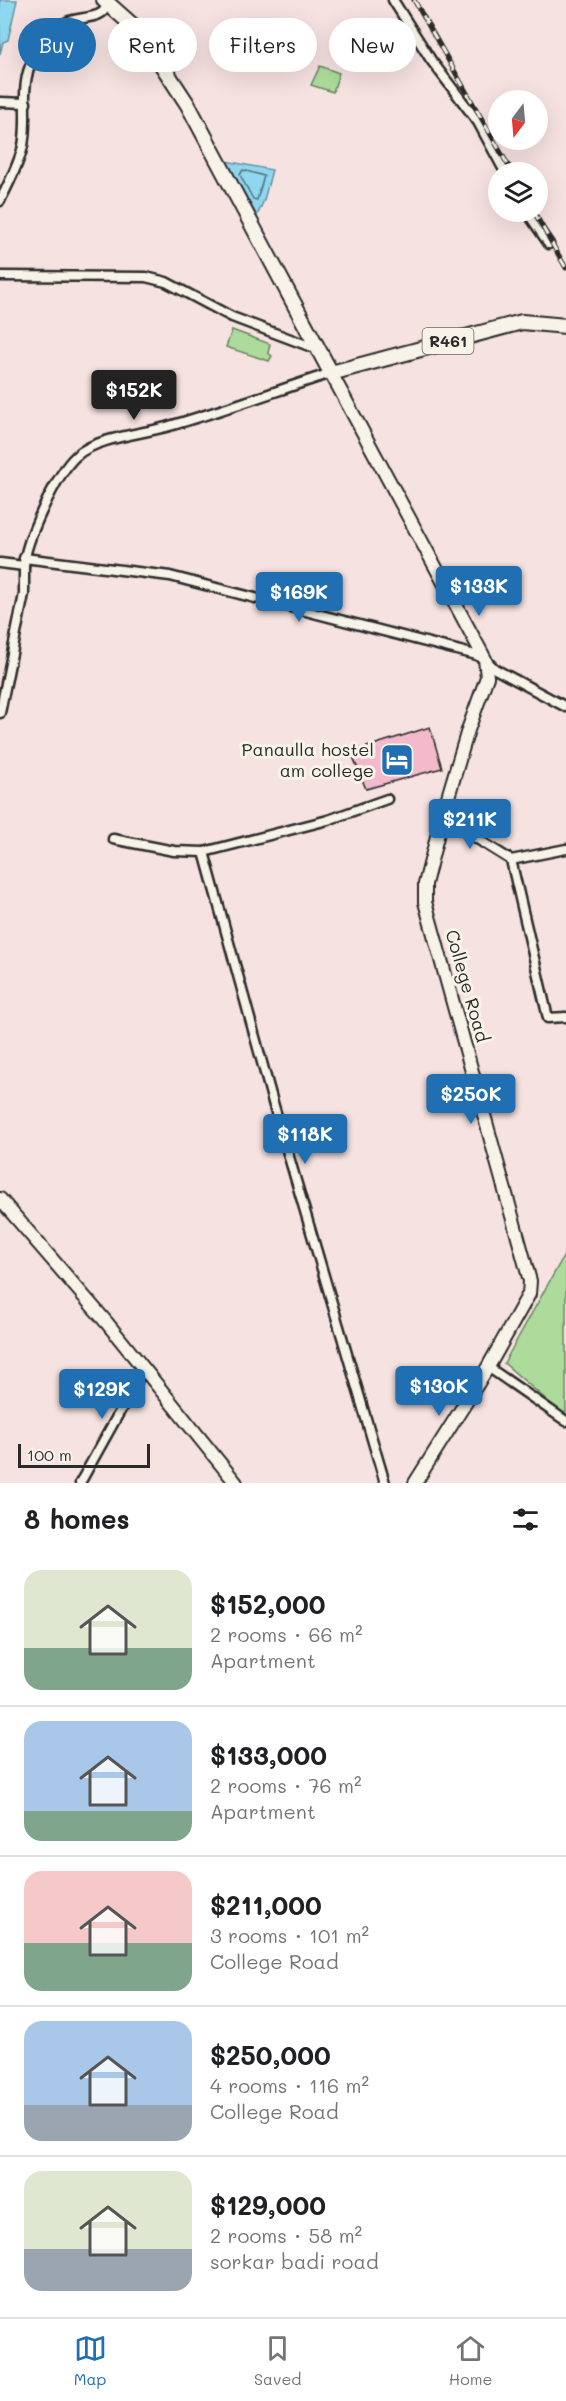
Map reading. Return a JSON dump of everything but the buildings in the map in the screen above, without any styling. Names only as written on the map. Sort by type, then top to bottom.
[{"type":"main road","points":[[107,2],[131,24],[152,50],[188,105],[485,659],[487,677],[468,730],[442,817]]},
{"type":"main road","name":"R461","points":[[331,373],[522,322],[566,326]]},
{"type":"main road","name":"College Road","points":[[416,1483],[488,1367],[529,1294],[530,1281],[425,902],[425,884],[442,817]]},
{"type":"main road","points":[[0,1199],[144,1368],[236,1483]]},
{"type":"street","points":[[393,0],[430,60],[478,122],[500,162]]},
{"type":"street","points":[[0,201],[22,149],[26,103],[25,81],[33,60],[66,22],[99,15],[107,2]]},
{"type":"street","points":[[0,102],[26,103]]},
{"type":"street","points":[[534,222],[549,244]]},
{"type":"street","points":[[0,276],[146,277],[166,282],[232,317],[317,349]]},
{"type":"street","points":[[0,713],[24,594],[24,562],[55,485],[76,455],[94,445],[167,426],[331,373]]},
{"type":"street","points":[[0,563],[24,562],[170,576],[476,655],[485,659],[495,669],[566,707]]},
{"type":"street","points":[[113,839],[174,851],[204,852],[328,820],[387,800]]},
{"type":"street","points":[[442,817],[511,860],[566,849]]},
{"type":"street","points":[[204,852],[271,1095],[385,1483]]},
{"type":"street","points":[[511,860],[548,1018],[566,1017]]},
{"type":"street","points":[[488,1367],[566,1421]]},
{"type":"street","points":[[80,1483],[144,1368]]},
{"type":"green space","points":[[320,66],[329,69],[329,72],[339,73],[333,92],[311,85]]},
{"type":"green space","points":[[232,330],[270,344],[268,353],[272,356],[269,361],[226,347]]},
{"type":"green space","points":[[566,1252],[566,1414],[565,1416],[504,1363]]},
{"type":"water","points":[[0,0],[17,0],[8,40],[3,42],[0,54]]},
{"type":"water","points":[[226,161],[272,170],[257,216]]},
{"type":"railway","points":[[414,0],[506,162]]},
{"type":"railway","points":[[540,222],[566,268]]},
{"type":"place","name":"Panaulla hostel am college","points":[[397,760]]}]
